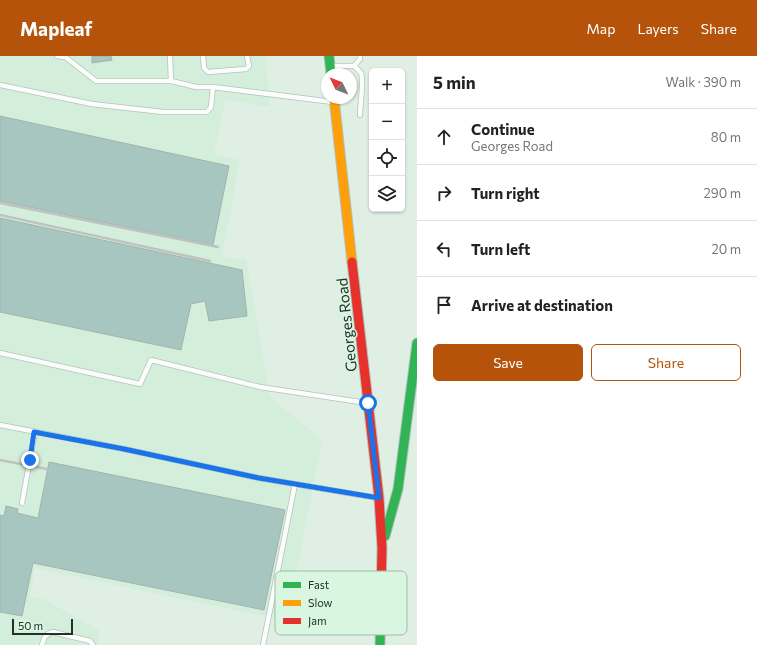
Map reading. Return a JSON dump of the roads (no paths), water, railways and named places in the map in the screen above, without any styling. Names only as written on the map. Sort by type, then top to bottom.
[{"type":"street","points":[[329,56],[331,68]]},
{"type":"street","name":"Georges Road","points":[[334,104],[379,498],[382,548],[382,571]]},
{"type":"street","name":"Georges Road","points":[[382,548],[398,489],[417,343]]},
{"type":"street","name":"Georges Road","points":[[380,635],[380,645]]},
{"type":"lane","points":[[57,56],[64,56],[96,81],[171,81],[196,87],[213,87],[321,99]]},
{"type":"lane","points":[[170,56],[171,81]]},
{"type":"lane","points":[[203,56],[204,68],[208,72],[246,69],[249,66],[247,56]]},
{"type":"lane","points":[[342,68],[354,66],[360,59],[360,56]]},
{"type":"lane","points":[[354,66],[360,72],[363,80],[360,115]]},
{"type":"lane","points":[[0,85],[92,104],[163,112],[207,112],[211,106],[213,87]]},
{"type":"lane","points":[[0,353],[140,384],[151,360],[260,387],[368,403]]},
{"type":"lane","points":[[0,426],[124,449],[259,478],[379,498]]},
{"type":"lane","points":[[22,504],[34,432]]},
{"type":"lane","points":[[278,571],[295,484]]},
{"type":"lane","points":[[263,645],[275,585]]},
{"type":"lane","points":[[42,645],[44,638],[48,633],[53,632],[90,641],[93,645]]},
{"type":"railway","points":[[0,203],[218,247]]},
{"type":"railway","points":[[0,215],[210,261]]},
{"type":"railway","points":[[0,460],[47,469]]}]
